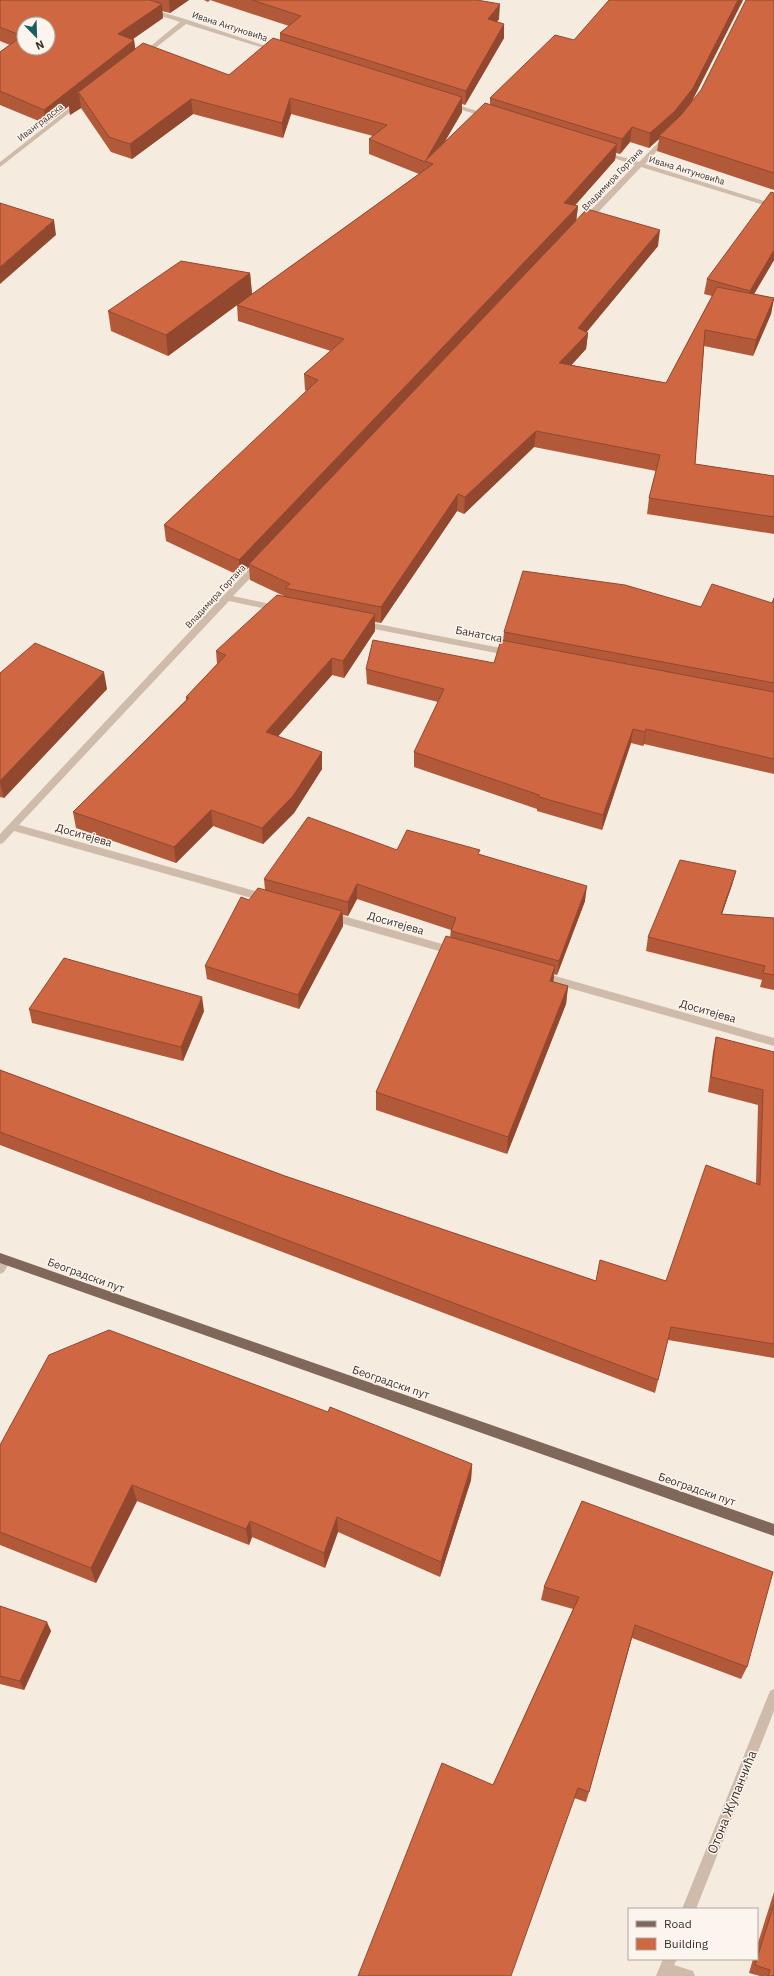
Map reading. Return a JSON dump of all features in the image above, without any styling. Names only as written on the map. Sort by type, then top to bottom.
[{"type":"main road","name":"Београдски пут","points":[[2,1262],[774,1530]]},
{"type":"street","name":"Ивана Антуновића","points":[[143,8],[284,52]]},
{"type":"street","points":[[136,60],[186,21]]},
{"type":"street","name":"Иванградска","points":[[0,164],[86,98]]},
{"type":"street","points":[[442,102],[495,119]]},
{"type":"street","name":"Владимира Гортана","points":[[578,228],[638,164],[671,133]]},
{"type":"street","name":"Ивана Антуновића","points":[[593,150],[774,206]]},
{"type":"street","name":"Владимира Гортана","points":[[0,840],[265,558]]},
{"type":"street","points":[[226,598],[289,610]]},
{"type":"street","name":"Банатска","points":[[352,622],[524,655]]},
{"type":"street","name":"Доситејева","points":[[12,827],[274,901]]},
{"type":"street","name":"Доситејева","points":[[320,914],[466,955]]},
{"type":"street","name":"Доситејева","points":[[528,972],[774,1042]]},
{"type":"street","name":"Отона Жупанчића","points":[[689,1908],[774,1695]]},
{"type":"street","points":[[666,1968],[688,1976]]},
{"type":"building","points":[[0,0],[150,0],[162,4],[118,34],[134,40],[44,110],[0,91],[0,52],[16,40],[16,56],[56,56],[56,16],[16,16],[16,34],[0,27]]},
{"type":"building","points":[[252,0],[477,0],[500,4],[488,19],[504,24],[466,91],[280,33],[301,16]]},
{"type":"building","points":[[609,0],[738,0],[693,88],[675,111],[650,133],[632,127],[622,139],[490,98],[555,35],[574,40]]},
{"type":"building","points":[[746,0],[774,0],[774,173],[659,136],[681,115],[701,90]]},
{"type":"building","points":[[273,38],[462,97],[425,162],[369,139],[387,125],[290,98],[282,123],[191,99],[130,144],[109,137],[79,93],[68,100],[143,43],[229,75]]},
{"type":"building","points":[[485,103],[617,144],[564,203],[578,206],[239,560],[164,525],[318,380],[304,374],[344,339],[237,305],[433,164],[425,161]]},
{"type":"building","points":[[771,192],[774,193],[774,250],[750,291],[707,279]]},
{"type":"building","points":[[0,203],[54,220],[0,267]]},
{"type":"building","points":[[587,209],[660,230],[578,328],[588,333],[559,363],[666,383],[717,287],[774,298],[756,340],[705,330],[695,464],[774,476],[774,517],[649,498],[660,455],[536,431],[465,497],[458,494],[381,607],[285,588],[290,584],[249,564]]},
{"type":"building","points":[[181,261],[250,273],[166,335],[108,311]]},
{"type":"building","points":[[523,571],[625,585],[701,607],[712,584],[772,603],[774,598],[774,683],[504,632]]},
{"type":"building","points":[[277,595],[375,614],[343,661],[332,658],[266,732],[322,752],[293,796],[262,828],[211,810],[174,847],[73,812],[189,698],[186,697],[226,655],[216,651]]},
{"type":"building","points":[[373,640],[494,663],[501,640],[774,692],[774,759],[646,729],[645,732],[633,729],[603,815],[539,797],[539,795],[414,752],[444,689],[366,669]]},
{"type":"building","points":[[35,643],[104,672],[0,781],[0,673]]},
{"type":"building","points":[[308,817],[397,850],[407,830],[480,850],[478,854],[587,886],[559,961],[451,931],[456,918],[357,884],[348,902],[264,879]]},
{"type":"building","points":[[680,860],[736,871],[721,914],[774,918],[774,975],[763,973],[765,966],[648,937]]},
{"type":"building","points":[[258,888],[342,911],[298,995],[205,966],[241,897],[249,900]]},
{"type":"building","points":[[446,936],[555,966],[550,981],[568,986],[508,1137],[376,1092]]},
{"type":"building","points":[[64,958],[202,997],[181,1047],[29,1009]]},
{"type":"building","points":[[716,1037],[774,1052],[774,1344],[671,1327],[658,1380],[0,1132],[0,1070],[285,1176],[596,1281],[600,1260],[666,1281],[706,1165],[760,1185],[763,1090],[711,1077]]},
{"type":"building","points":[[109,1330],[328,1412],[330,1407],[472,1464],[441,1562],[337,1517],[324,1553],[250,1521],[246,1529],[132,1485],[91,1568],[0,1532],[0,1445],[49,1355]]},
{"type":"building","points":[[582,1501],[773,1572],[747,1667],[635,1625],[589,1792],[578,1788],[511,1976],[358,1976],[442,1763],[493,1785],[579,1597],[544,1587]]},
{"type":"building","points":[[0,1606],[47,1622],[20,1681],[0,1676]]},
{"type":"building","points":[[774,1904],[774,1976],[768,1976],[770,1970],[755,1965],[757,1960],[758,1960],[758,1955]]}]
